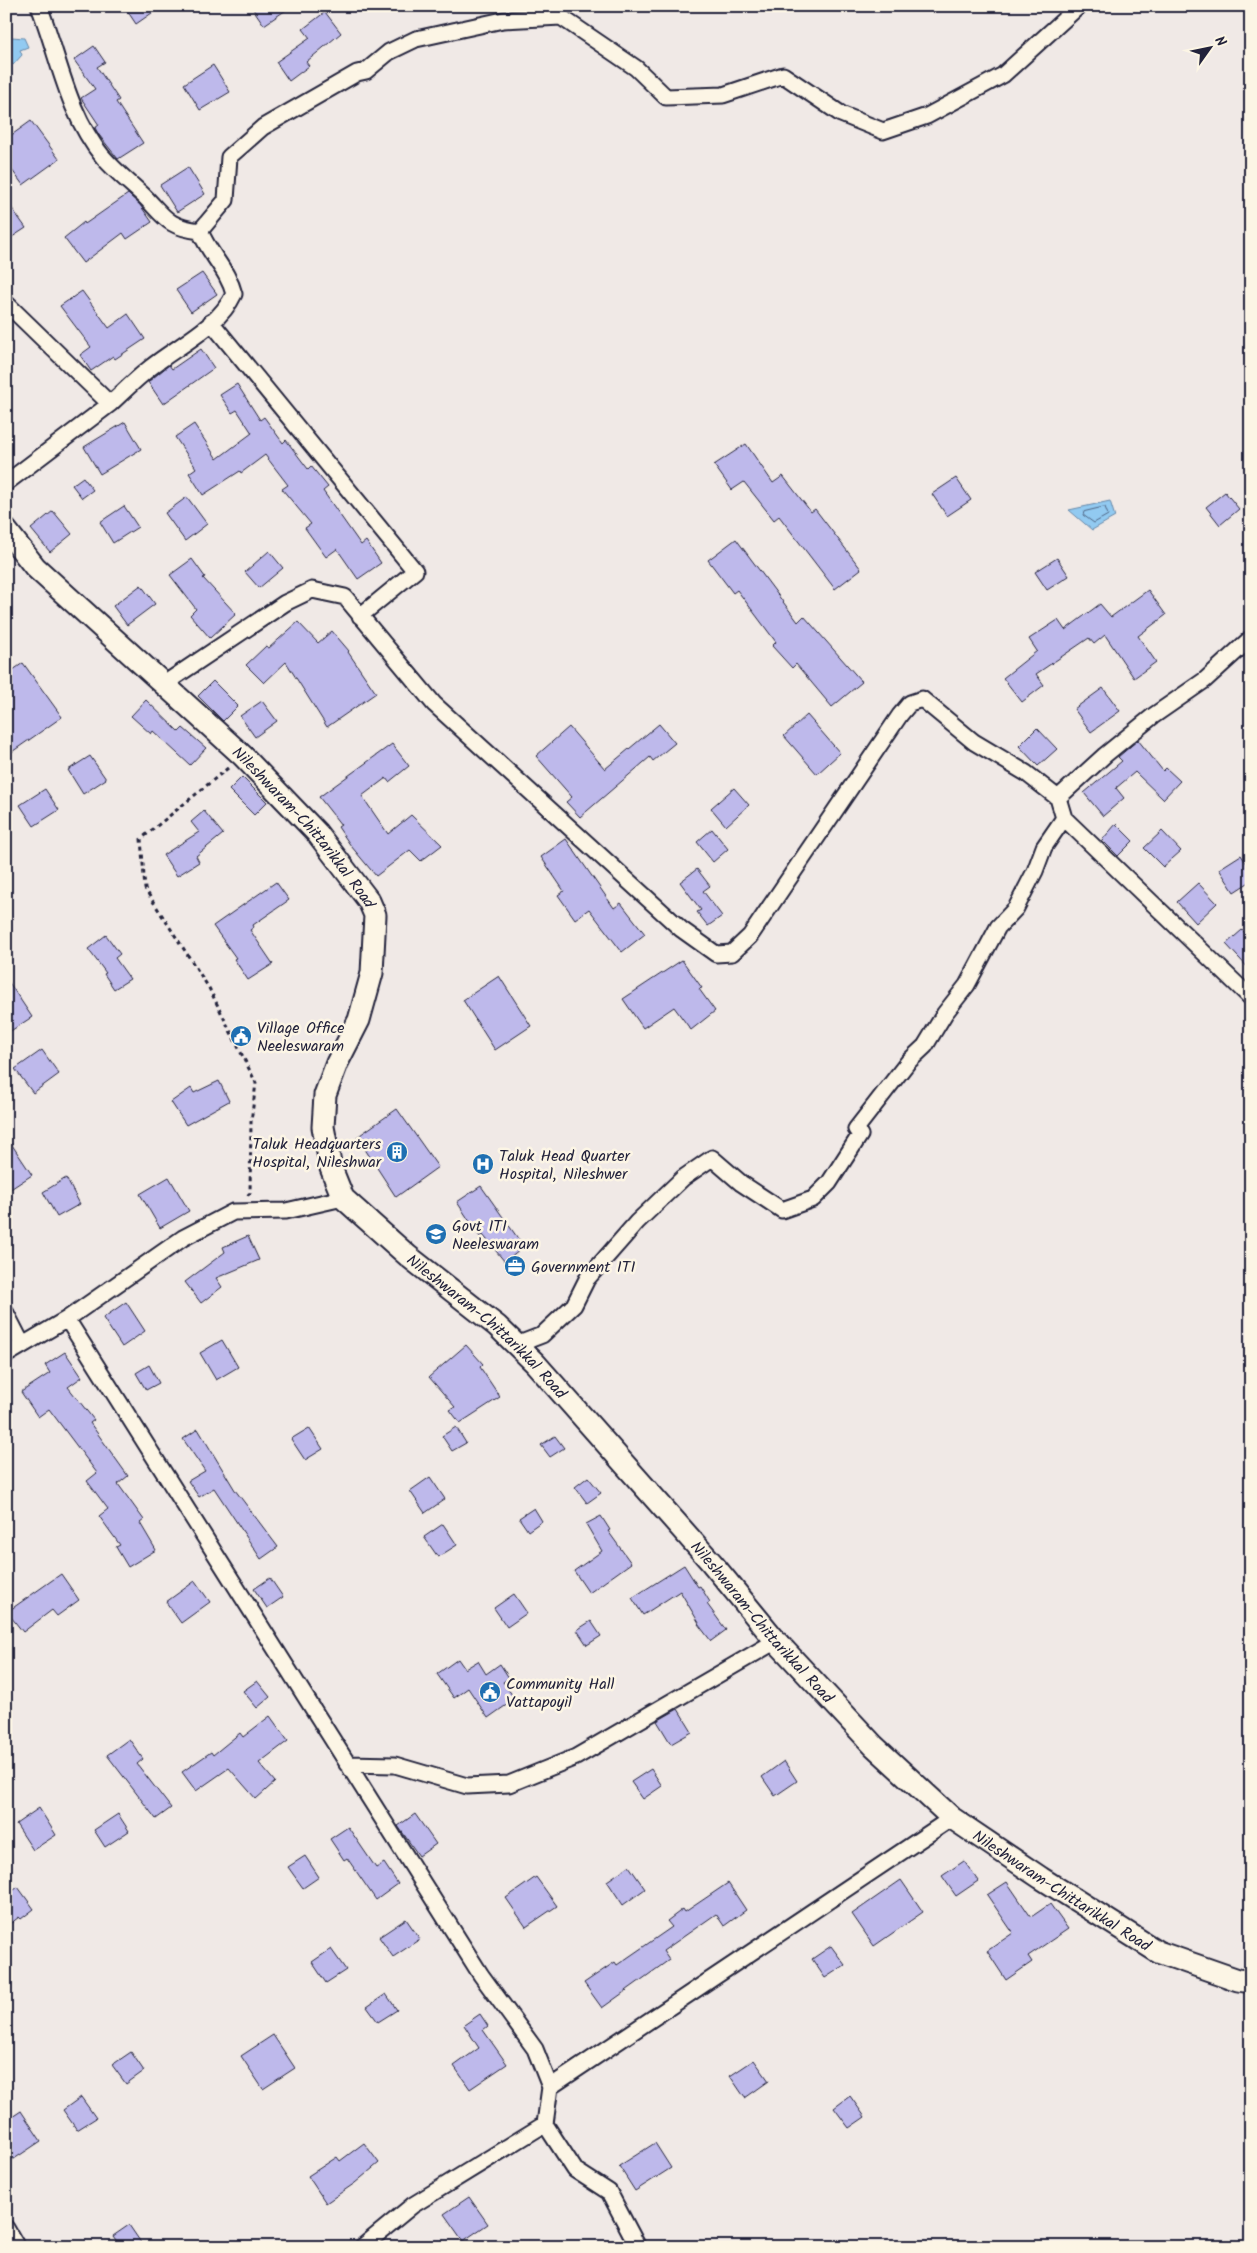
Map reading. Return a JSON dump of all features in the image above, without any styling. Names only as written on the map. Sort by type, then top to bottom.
[{"type":"main road","name":"Nileshwaram-Chittarikkal Road","points":[[6,530],[36,567],[243,756],[317,833],[369,901],[374,915],[372,973],[358,1020],[337,1063],[325,1095],[323,1127],[331,1168],[343,1198],[386,1237],[497,1326],[535,1363],[711,1562],[776,1641],[874,1746],[952,1818],[1041,1878],[1158,1952],[1238,1980],[1251,1982]]},
{"type":"street","points":[[39,6],[67,93],[84,128],[102,156],[164,218],[181,228],[200,231]]},
{"type":"street","points":[[200,231],[226,200],[229,158],[256,133],[306,101],[357,72],[366,71],[389,52],[416,39],[503,20],[561,17],[636,68],[666,97],[723,95],[782,75],[841,114],[883,131],[927,116],[1003,75],[1079,6]]},
{"type":"street","points":[[6,482],[110,404],[151,367],[202,330],[230,303],[234,294],[230,280],[204,242],[200,231]]},
{"type":"street","points":[[6,303],[110,404]]},
{"type":"street","points":[[211,322],[415,571],[360,616]]},
{"type":"street","points":[[164,684],[285,603],[312,590],[345,598],[434,704],[681,929],[716,954],[732,953],[750,936],[910,703],[922,699],[974,742],[1026,774],[1058,798],[1064,818],[1251,998]]},
{"type":"street","points":[[1058,798],[1104,755],[1152,716],[1205,680],[1251,638]]},
{"type":"street","points":[[516,1345],[542,1335],[574,1305],[587,1279],[637,1222],[683,1178],[712,1158],[741,1183],[782,1210],[813,1200],[829,1183],[860,1135],[856,1129],[908,1062],[925,1046],[945,1013],[967,985],[998,927],[1016,908],[1035,871],[1044,847],[1064,818]]},
{"type":"street","points":[[6,1354],[67,1319],[183,1238],[233,1212],[286,1211],[343,1198]]},
{"type":"street","points":[[6,1313],[22,1344]]},
{"type":"street","points":[[67,1319],[481,1975],[535,2049],[550,2087],[545,2124],[575,2170],[609,2192],[638,2247]]},
{"type":"street","points":[[347,1764],[395,1765],[467,1786],[509,1784],[576,1757],[776,1641]]},
{"type":"street","points":[[550,2087],[952,1818]]},
{"type":"street","points":[[362,2247],[414,2205],[545,2124]]},
{"type":"street","points":[[6,2228],[17,2247]]},
{"type":"path","points":[[233,1212],[250,1193],[251,1122],[256,1083],[209,988],[145,888],[141,839],[243,756]]},
{"type":"water","points":[[12,37],[24,38],[28,47],[20,50],[22,55],[13,65],[6,58],[6,42]]},
{"type":"water","points":[[1110,501],[1115,517],[1092,530],[1069,510]]},
{"type":"building","points":[[124,6],[162,6],[136,24]]},
{"type":"building","points":[[251,6],[292,6],[264,25]]},
{"type":"building","points":[[325,12],[341,33],[306,62],[309,66],[289,81],[276,62],[310,38],[303,29]]},
{"type":"building","points":[[94,46],[105,62],[97,67],[119,100],[116,102],[143,143],[118,159],[99,135],[95,128],[99,125],[81,98],[95,89],[74,60]]},
{"type":"building","points":[[213,65],[230,92],[200,110],[184,84]]},
{"type":"building","points":[[31,121],[59,159],[23,185],[6,162],[6,139]]},
{"type":"building","points":[[188,167],[205,194],[177,212],[160,185]]},
{"type":"building","points":[[128,194],[140,205],[152,222],[127,239],[123,233],[83,263],[64,238],[84,222],[85,224]]},
{"type":"building","points":[[6,200],[26,228],[6,241]]},
{"type":"building","points":[[202,273],[217,294],[191,312],[176,290]]},
{"type":"building","points":[[82,291],[109,328],[128,314],[145,339],[115,359],[113,356],[91,371],[80,355],[91,347],[60,306]]},
{"type":"building","points":[[201,349],[214,368],[163,404],[148,382],[169,365],[172,369]]},
{"type":"building","points":[[237,384],[260,420],[264,417],[283,443],[286,440],[308,469],[311,466],[328,487],[323,491],[361,545],[366,541],[381,563],[358,579],[337,549],[326,557],[305,528],[311,524],[282,489],[288,485],[265,455],[241,473],[240,471],[203,495],[189,473],[196,468],[175,437],[194,424],[217,459],[252,433],[237,410],[232,413],[220,395]]},
{"type":"building","points":[[125,422],[141,449],[100,474],[84,447]]},
{"type":"building","points":[[746,444],[773,483],[783,476],[811,512],[815,509],[861,569],[835,589],[779,516],[774,520],[744,482],[732,490],[714,465]]},
{"type":"building","points":[[83,477],[93,490],[82,498],[72,485]]},
{"type":"building","points":[[956,478],[971,500],[947,516],[932,494]]},
{"type":"building","points":[[1225,492],[1239,509],[1220,525],[1206,507]]},
{"type":"building","points":[[187,497],[207,524],[185,541],[165,513]]},
{"type":"building","points":[[124,506],[138,527],[113,543],[100,522]]},
{"type":"building","points":[[53,511],[72,534],[50,552],[31,529]]},
{"type":"building","points":[[736,539],[798,622],[804,616],[862,682],[832,707],[796,664],[792,668],[772,646],[776,642],[737,590],[733,593],[708,560]]},
{"type":"building","points":[[269,551],[283,568],[259,588],[245,572]]},
{"type":"building","points":[[1057,558],[1069,576],[1047,590],[1035,572]]},
{"type":"building","points":[[192,559],[205,577],[203,578],[236,614],[210,638],[190,615],[196,609],[170,575]]},
{"type":"building","points":[[141,585],[155,604],[127,625],[113,606]]},
{"type":"building","points":[[1148,590],[1166,615],[1138,636],[1156,662],[1134,678],[1105,635],[1094,644],[1089,638],[1036,674],[1044,685],[1022,702],[1003,678],[1037,651],[1029,639],[1058,620],[1065,630],[1100,604],[1111,617]]},
{"type":"building","points":[[298,622],[318,643],[332,631],[349,651],[376,693],[327,727],[286,662],[264,683],[246,665],[266,646],[269,648]]},
{"type":"building","points":[[23,663],[62,717],[6,756],[6,675]]},
{"type":"building","points":[[213,681],[238,706],[223,721],[198,696]]},
{"type":"building","points":[[1103,688],[1120,711],[1091,732],[1074,709]]},
{"type":"building","points":[[146,700],[179,732],[183,728],[206,748],[190,765],[153,731],[151,734],[131,716]]},
{"type":"building","points":[[262,701],[277,721],[255,737],[240,716]]},
{"type":"building","points":[[807,715],[840,753],[817,774],[784,736]]},
{"type":"building","points":[[659,724],[675,743],[653,761],[650,757],[580,817],[566,802],[572,797],[536,756],[569,727],[605,769]]},
{"type":"building","points":[[1037,728],[1057,749],[1038,766],[1019,746]]},
{"type":"building","points":[[1138,740],[1163,771],[1166,768],[1180,781],[1163,799],[1135,772],[1116,788],[1124,798],[1103,816],[1084,793],[1122,761],[1118,757]]},
{"type":"building","points":[[392,744],[409,766],[389,782],[386,778],[362,796],[388,834],[411,815],[442,845],[421,861],[410,850],[376,876],[351,846],[338,827],[341,825],[319,797]]},
{"type":"building","points":[[90,756],[106,779],[83,794],[68,770]]},
{"type":"building","points":[[242,777],[267,802],[254,815],[229,790]]},
{"type":"building","points":[[734,788],[749,805],[726,826],[711,808]]},
{"type":"building","points":[[45,789],[59,810],[34,826],[20,805]]},
{"type":"building","points":[[204,811],[223,834],[196,856],[199,862],[177,876],[163,855],[199,832],[191,822]]},
{"type":"building","points":[[1116,824],[1133,841],[1118,856],[1102,840]]},
{"type":"building","points":[[712,829],[728,849],[713,862],[697,842]]},
{"type":"building","points":[[1162,831],[1181,851],[1163,867],[1144,848]]},
{"type":"building","points":[[566,839],[614,908],[621,903],[645,934],[622,952],[589,909],[575,919],[558,895],[564,891],[541,857]]},
{"type":"building","points":[[1241,855],[1251,870],[1251,881],[1234,892],[1219,869]]},
{"type":"building","points":[[697,869],[710,886],[703,891],[722,916],[708,926],[697,912],[701,910],[680,882]]},
{"type":"building","points":[[276,882],[289,900],[253,925],[254,927],[250,930],[273,964],[248,980],[234,959],[236,958],[213,926]]},
{"type":"building","points":[[1198,883],[1217,903],[1196,923],[1177,902]]},
{"type":"building","points":[[1242,930],[1251,939],[1251,971],[1226,944]]},
{"type":"building","points":[[106,935],[120,954],[115,958],[130,979],[114,989],[104,974],[106,973],[88,949]]},
{"type":"building","points":[[682,960],[702,988],[699,989],[715,1011],[691,1030],[674,1007],[643,1028],[623,999]]},
{"type":"building","points":[[499,976],[531,1026],[495,1050],[463,1000]]},
{"type":"building","points":[[6,978],[32,1017],[6,1034]]},
{"type":"building","points":[[42,1050],[59,1074],[33,1093],[15,1069]]},
{"type":"building","points":[[219,1081],[229,1101],[186,1125],[171,1102],[191,1088],[194,1093]]},
{"type":"building","name":"Taluk Headquarters Hospital, Nileshwar","points":[[397,1109],[438,1167],[396,1197],[357,1137]]},
{"type":"building","points":[[6,1136],[32,1175],[6,1192]]},
{"type":"building","points":[[169,1177],[189,1211],[160,1228],[140,1194]]},
{"type":"building","points":[[66,1178],[80,1204],[57,1217],[43,1192]]},
{"type":"building","points":[[481,1186],[524,1247],[505,1262],[483,1235],[480,1237],[457,1202]]},
{"type":"building","points":[[248,1236],[259,1260],[216,1278],[222,1287],[201,1303],[185,1282],[225,1252],[223,1247]]},
{"type":"building","points":[[126,1302],[145,1331],[122,1347],[103,1318]]},
{"type":"building","points":[[222,1340],[238,1367],[216,1380],[200,1353]]},
{"type":"building","points":[[466,1345],[483,1364],[480,1367],[500,1397],[460,1423],[450,1410],[455,1407],[429,1377]]},
{"type":"building","points":[[65,1352],[82,1377],[68,1387],[94,1420],[90,1423],[128,1476],[118,1484],[144,1520],[140,1523],[156,1550],[128,1567],[116,1547],[120,1545],[99,1516],[108,1509],[87,1481],[97,1473],[49,1409],[38,1417],[21,1392],[50,1373],[45,1365]]},
{"type":"building","points":[[149,1365],[159,1383],[146,1390],[136,1373]]},
{"type":"building","points":[[456,1427],[466,1443],[452,1451],[442,1436]]},
{"type":"building","points":[[309,1428],[323,1449],[305,1460],[291,1439]]},
{"type":"building","points":[[198,1429],[235,1490],[278,1547],[261,1559],[214,1488],[199,1497],[188,1481],[205,1471],[183,1439]]},
{"type":"building","points":[[555,1436],[564,1448],[550,1457],[541,1445]]},
{"type":"building","points":[[430,1477],[445,1499],[425,1513],[410,1491]]},
{"type":"building","points":[[588,1477],[601,1493],[587,1503],[575,1487]]},
{"type":"building","points":[[534,1508],[542,1521],[528,1531],[519,1518]]},
{"type":"building","points":[[601,1516],[610,1530],[608,1531],[631,1563],[589,1593],[574,1571],[602,1551],[586,1524]]},
{"type":"building","points":[[443,1524],[457,1545],[438,1557],[424,1537]]},
{"type":"building","points":[[684,1565],[698,1587],[700,1586],[710,1602],[707,1604],[726,1630],[711,1641],[698,1624],[680,1591],[643,1615],[632,1598]]},
{"type":"building","points":[[61,1574],[79,1600],[57,1616],[52,1610],[23,1632],[7,1612]]},
{"type":"building","points":[[270,1578],[283,1597],[267,1608],[254,1589]]},
{"type":"building","points":[[195,1581],[210,1602],[181,1623],[166,1602]]},
{"type":"building","points":[[514,1594],[527,1613],[507,1627],[494,1608]]},
{"type":"building","points":[[591,1621],[601,1636],[587,1645],[577,1630]]},
{"type":"building","name":"Community Hall Vattapoyil","points":[[458,1659],[465,1669],[478,1661],[486,1674],[500,1664],[509,1678],[503,1682],[515,1699],[488,1718],[468,1688],[454,1698],[437,1674]]},
{"type":"building","points":[[257,1681],[270,1697],[257,1708],[243,1691]]},
{"type":"building","points":[[678,1709],[692,1732],[671,1744],[657,1721]]},
{"type":"building","points":[[270,1716],[288,1741],[259,1763],[275,1782],[256,1799],[229,1768],[196,1791],[182,1772],[211,1752],[213,1755],[240,1733],[243,1737]]},
{"type":"building","points":[[129,1739],[143,1759],[137,1764],[171,1808],[156,1819],[107,1755]]},
{"type":"building","points":[[784,1761],[797,1781],[775,1796],[762,1777]]},
{"type":"building","points":[[651,1769],[662,1786],[643,1799],[631,1782]]},
{"type":"building","points":[[39,1808],[56,1835],[33,1850],[16,1824]]},
{"type":"building","points":[[118,1814],[129,1831],[105,1847],[94,1830]]},
{"type":"building","points":[[415,1814],[436,1844],[419,1856],[398,1826]]},
{"type":"building","points":[[348,1827],[376,1868],[384,1863],[398,1884],[376,1900],[347,1858],[344,1860],[330,1839]]},
{"type":"building","points":[[305,1856],[319,1877],[303,1888],[288,1867]]},
{"type":"building","points":[[964,1861],[978,1881],[956,1896],[942,1876]]},
{"type":"building","points":[[629,1866],[645,1889],[623,1905],[607,1881]]},
{"type":"building","points":[[536,1877],[557,1906],[526,1927],[506,1898]]},
{"type":"building","points":[[901,1880],[923,1912],[874,1946],[852,1914]]},
{"type":"building","points":[[1007,1882],[1031,1917],[1050,1904],[1068,1929],[1028,1956],[1032,1962],[1006,1980],[987,1951],[1013,1933],[987,1895]]},
{"type":"building","points":[[728,1883],[746,1910],[724,1926],[716,1914],[663,1951],[669,1960],[602,2008],[584,1983],[615,1962],[617,1965],[672,1927],[667,1921],[683,1909],[685,1912]]},
{"type":"building","points":[[18,1887],[34,1909],[6,1927],[6,1896]]},
{"type":"building","points":[[406,1919],[420,1939],[393,1957],[379,1937]]},
{"type":"building","points":[[831,1946],[845,1965],[825,1978],[812,1959]]},
{"type":"building","points":[[331,1949],[346,1970],[326,1983],[312,1962]]},
{"type":"building","points":[[386,1994],[397,2010],[378,2022],[367,2007]]},
{"type":"building","points":[[480,2014],[488,2026],[483,2030],[507,2064],[470,2089],[454,2066],[479,2048],[464,2025]]},
{"type":"building","points":[[273,2035],[295,2068],[263,2089],[241,2056]]},
{"type":"building","points":[[131,2052],[144,2071],[126,2084],[112,2065]]},
{"type":"building","points":[[754,2060],[769,2081],[745,2098],[730,2076]]},
{"type":"building","points":[[850,2096],[865,2117],[849,2128],[834,2108]]},
{"type":"building","points":[[81,2097],[96,2118],[77,2130],[63,2110]]},
{"type":"building","points":[[21,2111],[41,2141],[11,2161],[6,2153],[6,2121]]},
{"type":"building","points":[[364,2143],[379,2163],[355,2183],[326,2203],[308,2176],[337,2157],[340,2161]]},
{"type":"building","points":[[655,2143],[671,2168],[635,2191],[619,2166]]},
{"type":"building","points":[[469,2197],[488,2224],[463,2241],[444,2214]]},
{"type":"building","points":[[129,2225],[144,2247],[121,2247],[113,2236]]},
{"type":"place","name":"Village Office Neeleswaram","points":[[241,1036]]},
{"type":"place","name":"Taluk Headquarters Hospital, Nileshwar","points":[[397,1152]]},
{"type":"place","name":"Taluk Head Quarter Hospital, Nileshwer","points":[[483,1164]]},
{"type":"place","name":"Govt ITI Neeleswaram","points":[[436,1234]]},
{"type":"place","name":"Government ITI","points":[[515,1266]]},
{"type":"place","name":"Community Hall Vattapoyil","points":[[490,1692]]}]
